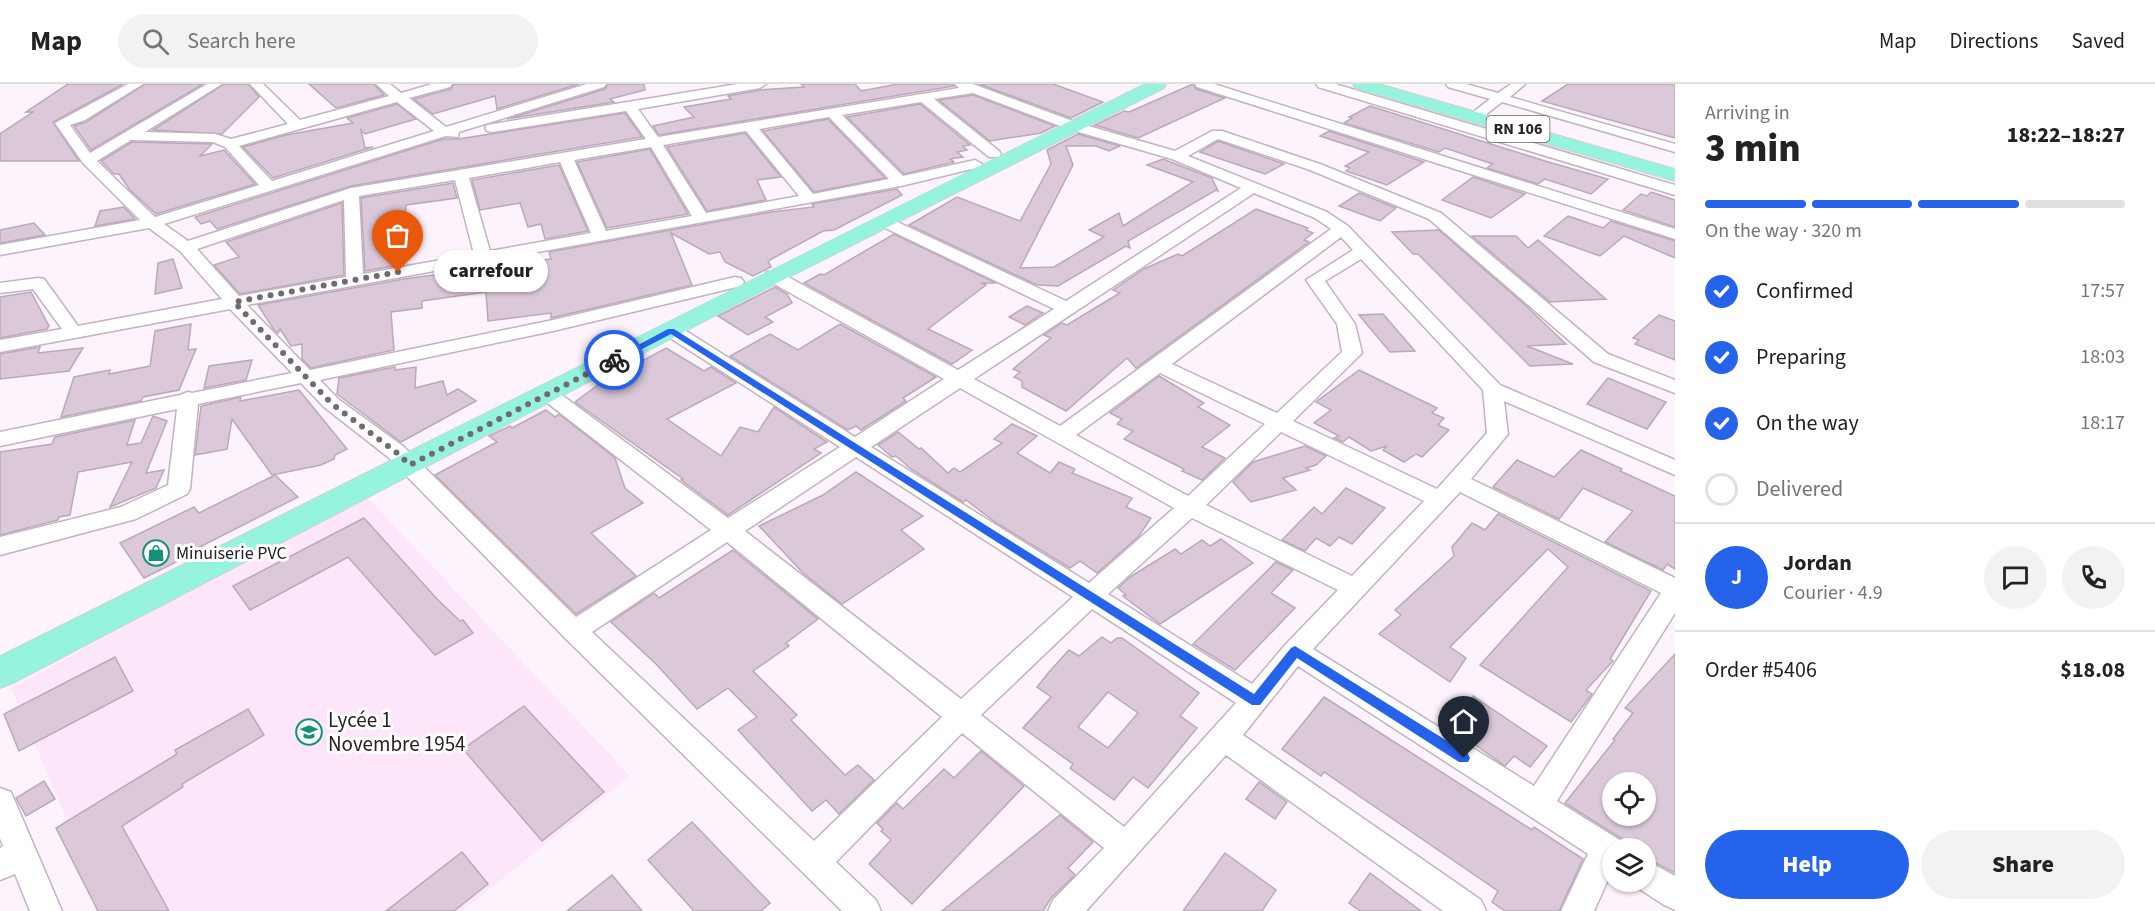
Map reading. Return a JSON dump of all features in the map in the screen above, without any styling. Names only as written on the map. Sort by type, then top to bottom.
[{"type":"main road","points":[[0,659],[403,458],[548,394],[773,276],[885,222],[1141,84]]},
{"type":"main road","points":[[0,673],[735,282],[984,159],[1158,84]]},
{"type":"main road","name":"RN 106","points":[[1361,84],[1675,175]]},
{"type":"main road","name":"RN 106","points":[[1378,84],[1675,169]]},
{"type":"street","points":[[62,123],[113,84]]},
{"type":"street","points":[[62,123],[80,117],[137,84]]},
{"type":"street","points":[[88,160],[216,84]]},
{"type":"street","points":[[256,84],[297,125]]},
{"type":"street","points":[[382,84],[449,135],[760,84]]},
{"type":"street","points":[[230,144],[446,84]]},
{"type":"street","points":[[0,250],[152,223],[442,131],[600,84]]},
{"type":"street","points":[[699,84],[715,92]]},
{"type":"street","points":[[1201,84],[1675,234]]},
{"type":"street","points":[[1323,84],[1675,190]]},
{"type":"street","points":[[1452,84],[1675,148]]},
{"type":"street","points":[[1479,113],[1498,97],[1519,84]]},
{"type":"street","points":[[186,247],[351,193],[748,125],[924,98],[967,86],[1067,124],[1177,156],[1321,215],[1342,229],[1493,389],[1675,468]]},
{"type":"street","points":[[0,346],[901,182],[984,159],[924,98]]},
{"type":"street","points":[[629,107],[654,141],[701,218]]},
{"type":"street","points":[[833,113],[901,182]]},
{"type":"street","points":[[62,123],[88,160],[152,223],[186,247],[234,302],[331,403],[403,458],[574,631],[865,911]]},
{"type":"street","points":[[748,125],[809,199]]},
{"type":"street","points":[[1177,156],[1217,134],[1315,167],[1436,216],[1601,358],[1675,387]]},
{"type":"street","points":[[128,136],[215,138],[230,144],[268,186]]},
{"type":"street","points":[[565,157],[600,236]]},
{"type":"street","points":[[461,174],[483,257]]},
{"type":"street","points":[[574,631],[1253,187]]},
{"type":"street","points":[[351,193],[355,280]]},
{"type":"street","points":[[885,222],[1067,308]]},
{"type":"street","points":[[1062,435],[1342,229]]},
{"type":"street","points":[[814,862],[961,716],[1190,507],[1352,353],[1346,324],[1315,280],[1363,251]]},
{"type":"street","points":[[773,276],[1190,507],[1355,588]]},
{"type":"street","points":[[0,439],[188,398],[616,312],[735,282]]},
{"type":"street","points":[[0,288],[38,283],[73,332]]},
{"type":"street","points":[[671,330],[1256,701]]},
{"type":"street","points":[[1159,365],[1439,499]]},
{"type":"street","points":[[1064,911],[1126,847],[1224,738],[1295,651],[1458,481],[1498,434],[1493,389]]},
{"type":"street","points":[[548,394],[729,531],[1126,847]]},
{"type":"street","points":[[0,546],[128,513],[179,489],[188,398]]},
{"type":"street","points":[[1458,481],[1675,591],[1538,806]]},
{"type":"street","points":[[1295,651],[1602,846]]},
{"type":"street","points":[[1224,738],[1470,911]]},
{"type":"street","points":[[0,802],[10,859],[46,911]]},
{"type":"street","points":[[1577,911],[1602,866]]},
{"type":"street","points":[[1656,881],[1675,894]]},
{"type":"shaded area","name":"Lycée 1 Novembre 1954","points":[[366,496],[630,776],[462,911],[106,911],[11,688]]},
{"type":"building","points":[[68,84],[123,84],[53,122],[79,161],[0,161],[0,134],[33,112],[26,112]]},
{"type":"building","points":[[145,84],[203,84],[91,150],[74,126],[86,122]]},
{"type":"building","points":[[224,84],[248,84],[259,97],[222,134],[153,130]]},
{"type":"building","points":[[309,84],[374,84],[384,95],[336,108]]},
{"type":"building","points":[[454,84],[579,84],[497,109],[495,96],[433,114],[414,99],[451,89]]},
{"type":"building","points":[[608,84],[644,84],[645,90],[610,99],[614,102],[507,119],[605,89]]},
{"type":"building","points":[[801,84],[855,84],[861,91],[898,84],[953,84],[954,86],[659,135],[653,126],[694,117],[684,107],[731,99],[728,96],[760,90],[804,87]]},
{"type":"building","points":[[979,84],[1053,84],[1103,102],[1071,118]]},
{"type":"building","points":[[1193,84],[1196,89],[1225,98],[1138,138],[1095,125],[1124,111],[1129,112]]},
{"type":"building","points":[[1568,84],[1675,84],[1675,138],[1542,101]]},
{"type":"building","points":[[973,95],[1055,126],[1041,133],[990,141],[939,100]]},
{"type":"building","points":[[397,104],[416,119],[365,134],[361,130],[365,148],[373,147],[273,178],[243,147],[286,135],[353,123],[347,118]]},
{"type":"building","points":[[920,104],[970,145],[963,146],[967,150],[957,152],[963,157],[950,159],[954,162],[904,174],[847,117]]},
{"type":"building","points":[[1370,106],[1608,179],[1591,194],[1545,179],[1538,184],[1487,168],[1493,164],[1445,148],[1439,152],[1344,123],[1352,118],[1349,117]]},
{"type":"building","points":[[625,113],[642,137],[351,186],[217,229],[210,221],[201,224],[195,217],[443,139],[458,139]]},
{"type":"building","points":[[828,119],[885,178],[814,192],[763,131]]},
{"type":"building","points":[[1329,131],[1424,162],[1387,185],[1346,171],[1350,168],[1345,166],[1369,152],[1320,136]]},
{"type":"building","points":[[745,133],[781,177],[757,180],[766,200],[707,211],[667,147]]},
{"type":"building","points":[[1078,134],[1120,146],[1109,151],[1096,146],[1066,146],[1073,165],[1020,268],[1054,267],[1104,237],[1089,230],[1119,213],[1123,226],[1193,182],[1147,165],[1163,159],[1212,178],[1218,191],[1216,190],[1128,241],[1130,248],[1126,246],[1058,286],[1037,285],[909,225],[957,197],[1020,221],[1051,164],[1047,150]]},
{"type":"building","points":[[1218,141],[1284,164],[1265,174],[1200,152]]},
{"type":"building","points":[[132,142],[212,144],[200,156],[224,150],[255,184],[156,214],[130,190],[119,174],[114,174],[101,161]]},
{"type":"building","points":[[650,149],[688,214],[607,228],[577,162]]},
{"type":"building","points":[[559,165],[588,231],[545,239],[541,224],[528,227],[520,203],[480,210],[472,180]]},
{"type":"building","points":[[1473,177],[1525,194],[1491,218],[1442,200]]},
{"type":"building","points":[[453,183],[457,198],[406,205],[404,264],[365,271],[361,198]]},
{"type":"building","points":[[897,189],[902,195],[834,230],[823,231],[768,261],[771,267],[753,276],[725,262],[720,252],[709,254],[671,233],[692,285],[551,318],[551,313],[488,321],[486,292],[422,301],[422,308],[391,312],[394,350],[311,368],[302,359],[302,344],[291,346],[280,329],[278,333],[274,330],[258,305],[404,279],[551,259],[549,252],[771,212],[814,207],[812,204]]},
{"type":"building","points":[[1651,192],[1675,200],[1675,227],[1623,210],[1641,194],[1647,196]]},
{"type":"building","points":[[1359,193],[1396,208],[1380,221],[1339,206]]},
{"type":"building","points":[[342,203],[344,275],[240,294],[214,265],[239,257],[226,242]]},
{"type":"building","points":[[124,207],[135,219],[95,226],[100,211]]},
{"type":"building","points":[[1256,209],[1308,228],[1306,230],[1313,233],[1304,240],[1309,242],[1136,368],[1127,358],[1066,411],[1022,387],[1022,381],[1014,377],[1020,372],[1013,369],[1051,338],[1044,335],[1062,323],[1067,325],[1120,293],[1113,290],[1144,269],[1178,254],[1182,256]]},
{"type":"building","points":[[1568,216],[1603,228],[1611,221],[1675,241],[1675,258],[1624,236],[1600,256],[1544,236]]},
{"type":"building","points":[[34,223],[45,235],[0,243],[0,230]]},
{"type":"building","points":[[1439,230],[1566,344],[1527,346],[1573,364],[1530,366],[1418,254],[1413,254],[1392,232]]},
{"type":"building","points":[[894,234],[996,283],[981,283],[986,285],[928,329],[972,350],[952,364],[804,283],[820,274],[824,275]]},
{"type":"building","points":[[1472,236],[1516,236],[1528,248],[1538,240],[1606,299],[1550,302]]},
{"type":"building","points":[[173,259],[182,288],[155,294],[158,263]]},
{"type":"building","points":[[775,287],[787,294],[792,303],[765,317],[773,322],[748,335],[718,316]]},
{"type":"building","points":[[31,292],[49,326],[47,329],[0,338],[0,297]]},
{"type":"building","points":[[1027,306],[1043,313],[1025,325],[1009,317]]},
{"type":"building","points":[[1383,314],[1415,351],[1390,352],[1359,315]]},
{"type":"building","points":[[1659,315],[1675,321],[1675,360],[1635,344],[1639,340],[1633,338]]},
{"type":"building","points":[[191,324],[188,350],[196,349],[179,390],[143,397],[141,401],[61,417],[74,377],[110,370],[109,374],[150,366],[155,331]]},
{"type":"building","points":[[840,324],[936,377],[903,398],[906,401],[861,430],[856,426],[848,430],[730,356],[770,334],[798,350]]},
{"type":"building","points":[[40,347],[38,353],[83,348],[69,371],[0,379],[0,354]]},
{"type":"building","points":[[666,348],[704,371],[711,367],[736,383],[667,419],[721,456],[740,427],[758,432],[774,407],[827,442],[814,449],[821,453],[728,515],[681,480],[683,479],[575,402],[610,376],[613,377]]},
{"type":"building","points":[[252,360],[246,380],[204,388],[209,366]]},
{"type":"building","points":[[395,367],[395,370],[416,367],[415,388],[443,381],[447,395],[458,389],[476,401],[401,442],[337,394],[339,378]]},
{"type":"building","points":[[1359,370],[1437,408],[1432,413],[1444,418],[1438,425],[1449,430],[1422,457],[1416,454],[1404,462],[1383,450],[1387,446],[1371,451],[1349,437],[1343,442],[1334,438],[1339,436],[1314,423],[1331,410],[1316,402]]},
{"type":"building","points":[[1159,376],[1204,403],[1198,407],[1230,425],[1202,447],[1225,458],[1202,480],[1124,439],[1133,431],[1117,424],[1122,419],[1110,413]]},
{"type":"building","points":[[1608,378],[1666,402],[1647,429],[1587,404]]},
{"type":"building","points":[[299,390],[347,449],[335,455],[334,459],[321,465],[272,475],[232,419],[227,449],[195,455],[201,406],[241,397],[240,401]]},
{"type":"building","points":[[546,410],[555,417],[559,414],[615,458],[625,488],[643,503],[591,533],[636,576],[576,614],[435,475],[497,442],[489,436],[510,426],[512,428]]},
{"type":"building","points":[[153,416],[167,421],[146,473],[164,470],[156,488],[110,507],[132,462],[78,472],[70,515],[0,535],[0,452],[52,444],[55,437],[135,420],[127,445],[141,443]]},
{"type":"building","points":[[1012,424],[1037,436],[1017,453],[1050,473],[1059,462],[1075,469],[1072,473],[1132,498],[1126,507],[1151,518],[1139,536],[1097,573],[1080,561],[1070,568],[995,522],[966,500],[963,502],[911,469],[896,456],[892,457],[878,445],[898,432],[919,449],[921,448],[948,473],[954,468],[960,472],[1002,443],[994,439]]},
{"type":"building","points":[[1305,446],[1326,456],[1316,465],[1306,468],[1310,470],[1283,478],[1296,490],[1251,502],[1233,482],[1253,462]]},
{"type":"building","points":[[1581,450],[1675,496],[1675,569],[1667,564],[1663,570],[1605,542],[1633,511],[1583,488],[1559,519],[1493,487],[1517,460],[1554,477]]},
{"type":"building","points":[[856,472],[923,516],[901,530],[924,549],[842,604],[803,573],[759,526],[823,495]]},
{"type":"building","points":[[275,475],[298,497],[180,557],[182,559],[144,578],[120,543],[194,507],[199,513]]},
{"type":"building","points":[[1346,488],[1385,508],[1352,544],[1339,537],[1330,546],[1316,538],[1305,551],[1282,540],[1314,507],[1322,514]]},
{"type":"building","points":[[1498,514],[1651,591],[1610,659],[1613,661],[1586,690],[1592,694],[1571,722],[1480,665],[1568,567],[1548,549],[1450,647],[1466,658],[1450,682],[1379,634],[1401,615],[1395,610],[1454,556],[1452,547],[1472,523],[1485,530]]},
{"type":"building","points":[[364,518],[437,599],[460,621],[463,620],[473,633],[435,655],[348,557],[250,610],[233,586]]},
{"type":"building","points":[[1221,539],[1253,563],[1160,624],[1123,596],[1126,595],[1118,588],[1130,577],[1175,549],[1181,554],[1202,540],[1210,546]]},
{"type":"building","points":[[733,550],[818,619],[786,643],[789,646],[753,671],[797,715],[791,720],[845,775],[858,765],[874,780],[839,814],[826,800],[812,811],[738,730],[757,717],[728,688],[697,709],[656,664],[611,622],[654,593],[659,598]]},
{"type":"building","points":[[1276,562],[1293,570],[1271,593],[1295,608],[1235,670],[1193,644]]},
{"type":"building","points":[[1102,637],[1111,643],[1117,638],[1122,638],[1199,693],[1180,716],[1197,728],[1148,788],[1133,777],[1114,800],[1070,768],[1073,764],[1023,728],[1051,697],[1037,687],[1069,650],[1079,656]],"holes":[[[1108,692],[1138,713],[1108,748],[1078,727]]]},
{"type":"building","points":[[1675,654],[1675,873],[1656,863],[1656,838],[1621,838],[1565,803],[1615,740],[1613,739],[1633,713],[1625,708]]},
{"type":"building","points":[[115,657],[133,691],[19,751],[4,714]]},
{"type":"building","points":[[1473,696],[1547,746],[1530,767],[1514,756],[1505,766],[1457,732],[1466,724],[1454,716]]},
{"type":"building","points":[[1324,697],[1532,830],[1534,827],[1583,859],[1559,911],[1505,911],[1492,902],[1498,891],[1324,772],[1321,776],[1282,749]]},
{"type":"building","points":[[524,706],[604,792],[542,841],[463,749]]},
{"type":"building","points":[[248,709],[264,735],[182,784],[183,787],[122,826],[169,911],[98,911],[56,828],[177,754],[175,750]]},
{"type":"building","points":[[981,751],[1024,786],[912,904],[869,864],[891,840],[881,831],[883,829],[877,823],[897,803],[903,809],[944,769],[954,778]]},
{"type":"building","points":[[44,781],[55,799],[26,816],[16,798]]},
{"type":"building","points":[[1259,782],[1287,802],[1275,819],[1246,799]]},
{"type":"building","points":[[1060,815],[1093,842],[1068,868],[1075,875],[1051,898],[1043,911],[942,911]]},
{"type":"building","points":[[692,822],[770,903],[761,911],[694,911],[648,860]]},
{"type":"building","points":[[462,852],[488,884],[454,911],[386,911]]},
{"type":"building","points":[[1225,853],[1276,890],[1262,911],[1183,911]]},
{"type":"building","points":[[1370,873],[1421,911],[1360,911],[1349,903]]},
{"type":"building","points":[[612,875],[642,911],[567,911]]},
{"type":"way so far","points":[[398,272],[234,302],[331,403],[410,465],[614,360]]},
{"type":"place","name":"carrefour","points":[[398,272]]},
{"type":"place","name":"Minuiserie PVC","points":[[156,553]]},
{"type":"place","name":"Lycée 1 Novembre 1954","points":[[309,732]]},
{"type":"route","points":[[614,360],[671,330],[1256,701],[1295,651],[1464,758]]}]
